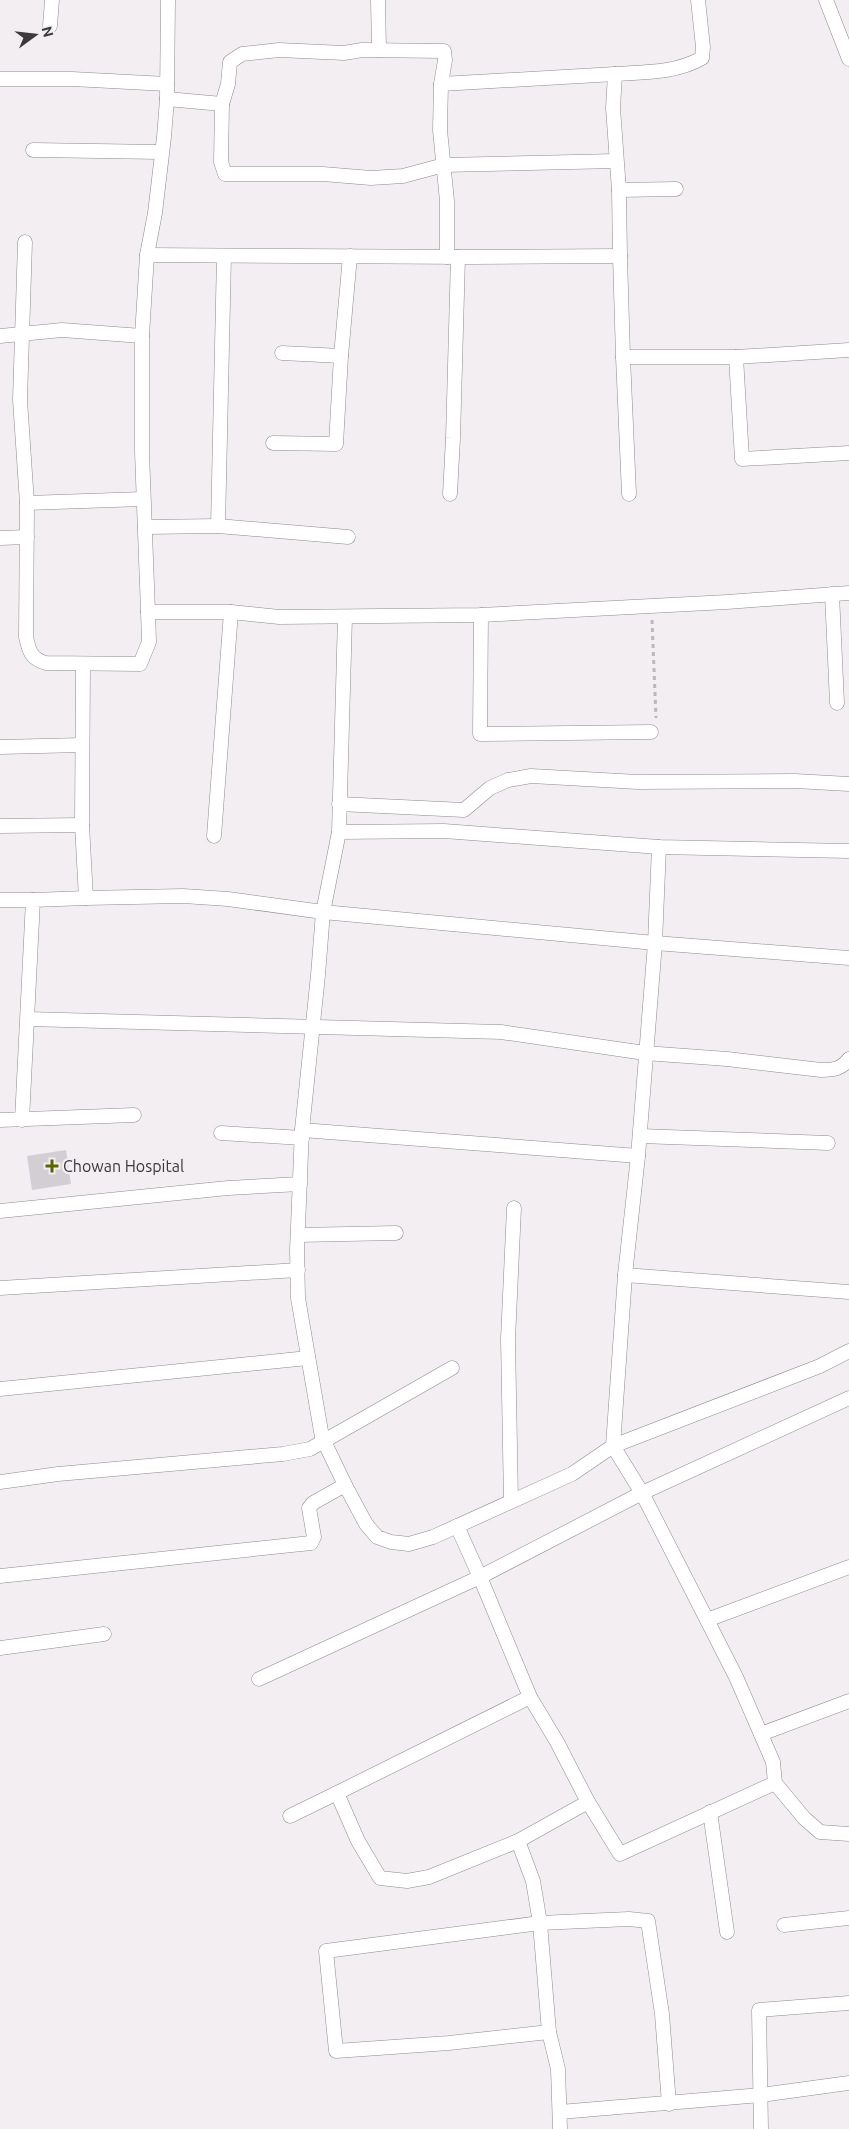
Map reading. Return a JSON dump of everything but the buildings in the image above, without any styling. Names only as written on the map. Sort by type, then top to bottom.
[{"type":"street","points":[[50,26],[52,0]]},
{"type":"street","points":[[25,242],[20,400],[27,503],[26,637],[30,652],[36,661],[46,663],[83,665],[140,664],[149,642],[144,554],[142,336],[146,255],[155,213],[167,99],[168,0]]},
{"type":"street","points":[[378,0],[379,50]]},
{"type":"street","points":[[441,84],[615,74],[689,66],[702,58],[703,47],[698,0]]},
{"type":"street","points":[[826,0],[849,59]]},
{"type":"street","points":[[450,494],[453,438],[453,257],[444,166],[440,130],[444,51],[379,50],[344,52],[278,50],[242,54],[230,62],[228,84],[222,104],[221,162],[225,174],[323,174],[371,178],[403,176],[444,166],[616,161]]},
{"type":"street","points":[[615,74],[613,108],[619,190],[629,494]]},
{"type":"street","points":[[0,80],[72,79],[167,84]]},
{"type":"street","points":[[167,99],[222,104]]},
{"type":"street","points":[[33,150],[160,152]]},
{"type":"street","points":[[619,190],[676,189]]},
{"type":"street","points":[[146,255],[620,256]]},
{"type":"street","points":[[218,526],[224,256]]},
{"type":"street","points":[[273,443],[336,444],[341,356],[350,256]]},
{"type":"street","points":[[0,336],[62,330],[142,336]]},
{"type":"street","points":[[623,357],[736,357],[849,350]]},
{"type":"street","points":[[282,352],[341,356]]},
{"type":"street","points":[[736,357],[742,459],[849,453]]},
{"type":"street","points":[[27,503],[143,498]]},
{"type":"street","points":[[145,527],[218,526],[348,537]]},
{"type":"street","points":[[0,538],[27,537]]},
{"type":"street","points":[[148,612],[231,612],[279,617],[481,615],[849,593]]},
{"type":"street","points":[[832,594],[837,703]]},
{"type":"street","points":[[214,836],[231,612]]},
{"type":"street","points":[[481,615],[480,734],[651,732]]},
{"type":"street","points":[[345,617],[339,832],[323,912],[302,1134],[298,1235],[298,1298],[324,1441],[344,1485],[366,1524],[377,1537],[391,1542],[409,1544],[433,1537],[572,1474],[613,1446],[820,1366],[849,1351]]},
{"type":"street","points":[[83,665],[82,825],[86,898]]},
{"type":"street","points":[[0,747],[82,745]]},
{"type":"street","points":[[339,804],[464,810],[490,788],[508,780],[531,776],[638,782],[795,781],[849,784]]},
{"type":"street","points":[[0,826],[82,825]]},
{"type":"street","points":[[339,832],[444,831],[659,847],[849,851]]},
{"type":"street","points":[[659,847],[655,943],[640,1136],[625,1275],[613,1446],[642,1493],[736,1677],[773,1762],[775,1782],[804,1818],[820,1832],[849,1834]]},
{"type":"street","points":[[0,900],[183,896],[249,901],[323,912],[655,943],[849,958]]},
{"type":"street","points":[[22,1120],[33,900]]},
{"type":"street","points":[[28,1019],[501,1032],[645,1054],[727,1059],[828,1070],[834,1070],[843,1066],[849,1059]]},
{"type":"street","points":[[0,1120],[134,1115]]},
{"type":"street","points":[[221,1133],[302,1134],[638,1156]]},
{"type":"street","points":[[640,1136],[828,1143]]},
{"type":"street","points":[[0,1211],[228,1188],[300,1184]]},
{"type":"street","points":[[511,1501],[508,1339],[514,1208]]},
{"type":"street","points":[[298,1235],[396,1233]]},
{"type":"street","points":[[0,1288],[298,1270]]},
{"type":"street","points":[[625,1275],[849,1292]]},
{"type":"street","points":[[0,1389],[308,1358]]},
{"type":"street","points":[[0,1482],[58,1474],[283,1454],[310,1449],[452,1368]]},
{"type":"street","points":[[259,1680],[480,1577],[642,1493],[849,1398]]},
{"type":"street","points":[[0,1576],[311,1543],[314,1537],[309,1508],[313,1503],[344,1485]]},
{"type":"street","points":[[457,1526],[530,1697],[557,1742],[588,1802],[620,1854],[775,1782]]},
{"type":"street","points":[[707,1620],[849,1567]]},
{"type":"street","points":[[0,1648],[104,1634]]},
{"type":"street","points":[[290,1816],[530,1697]]},
{"type":"street","points":[[761,1734],[849,1701]]},
{"type":"street","points":[[337,1793],[358,1841],[380,1878],[407,1880],[429,1877],[518,1841],[588,1802]]},
{"type":"street","points":[[710,1812],[727,1932]]},
{"type":"street","points":[[518,1841],[533,1881],[540,1923],[549,2032],[558,2069],[560,2129]]},
{"type":"street","points":[[784,1925],[849,1918]]},
{"type":"street","points":[[549,2032],[449,2043],[336,2051],[326,1950],[540,1923],[629,1919],[648,1921],[662,2014],[669,2104]]},
{"type":"street","points":[[762,2129],[759,2010],[849,2003]]},
{"type":"street","points":[[560,2112],[761,2095],[849,2083]]},
{"type":"path","points":[[651,732],[656,728],[652,606]]},
{"type":"place","name":"Chowan Hospital","points":[[52,1166]]}]
